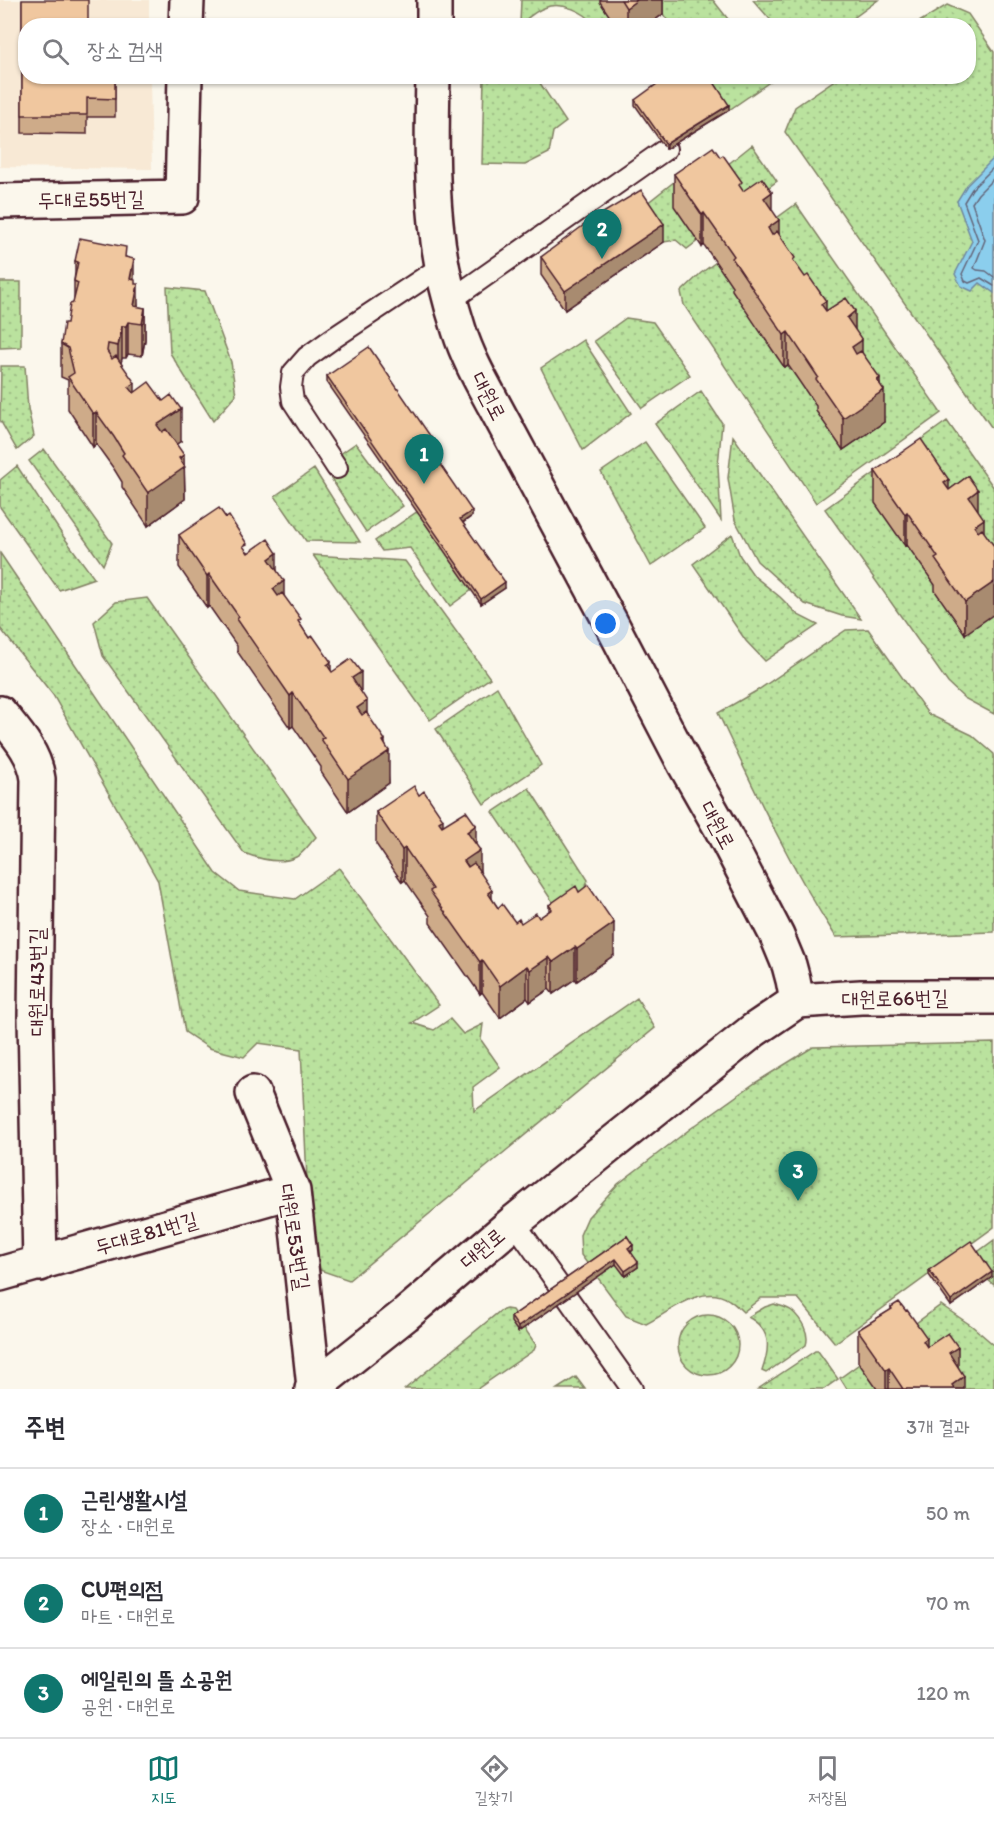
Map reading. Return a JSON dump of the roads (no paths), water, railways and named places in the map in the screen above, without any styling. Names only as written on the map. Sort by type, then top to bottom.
[{"type":"street","points":[[186,18],[187,0]]},
{"type":"street","points":[[434,0],[434,18]]},
{"type":"street","name":"두대로55번길","points":[[0,201],[182,197],[185,84]]},
{"type":"street","name":"대원로","points":[[313,1388],[514,1222],[754,1030],[797,1001],[789,965],[777,936],[494,405],[460,332],[442,266],[436,226],[433,84]]},
{"type":"street","name":"대원로43번길","points":[[0,713],[30,753],[37,766],[38,779],[35,1028],[40,1264]]},
{"type":"street","name":"대원로66번길","points":[[797,1001],[861,997],[994,997]]},
{"type":"street","name":"대원로53번길","points":[[253,1093],[293,1191],[313,1388]]},
{"type":"street","name":"두대로81번길","points":[[0,1274],[293,1191]]},
{"type":"lane","points":[[451,300],[666,149]]},
{"type":"lane","points":[[336,468],[293,401],[291,387],[293,373],[307,357],[332,339],[442,266]]},
{"type":"lane","points":[[514,1222],[632,1389]]},
{"type":"water","points":[[994,158],[994,293],[980,283],[972,291],[961,286],[955,274],[972,241],[957,201],[967,185]]},
{"type":"place","name":"CU편의점","points":[[602,259]]},
{"type":"place","name":"근린생활시설","points":[[424,484]]},
{"type":"place","name":"에일린의 뜰 소공원","points":[[798,1201]]}]
